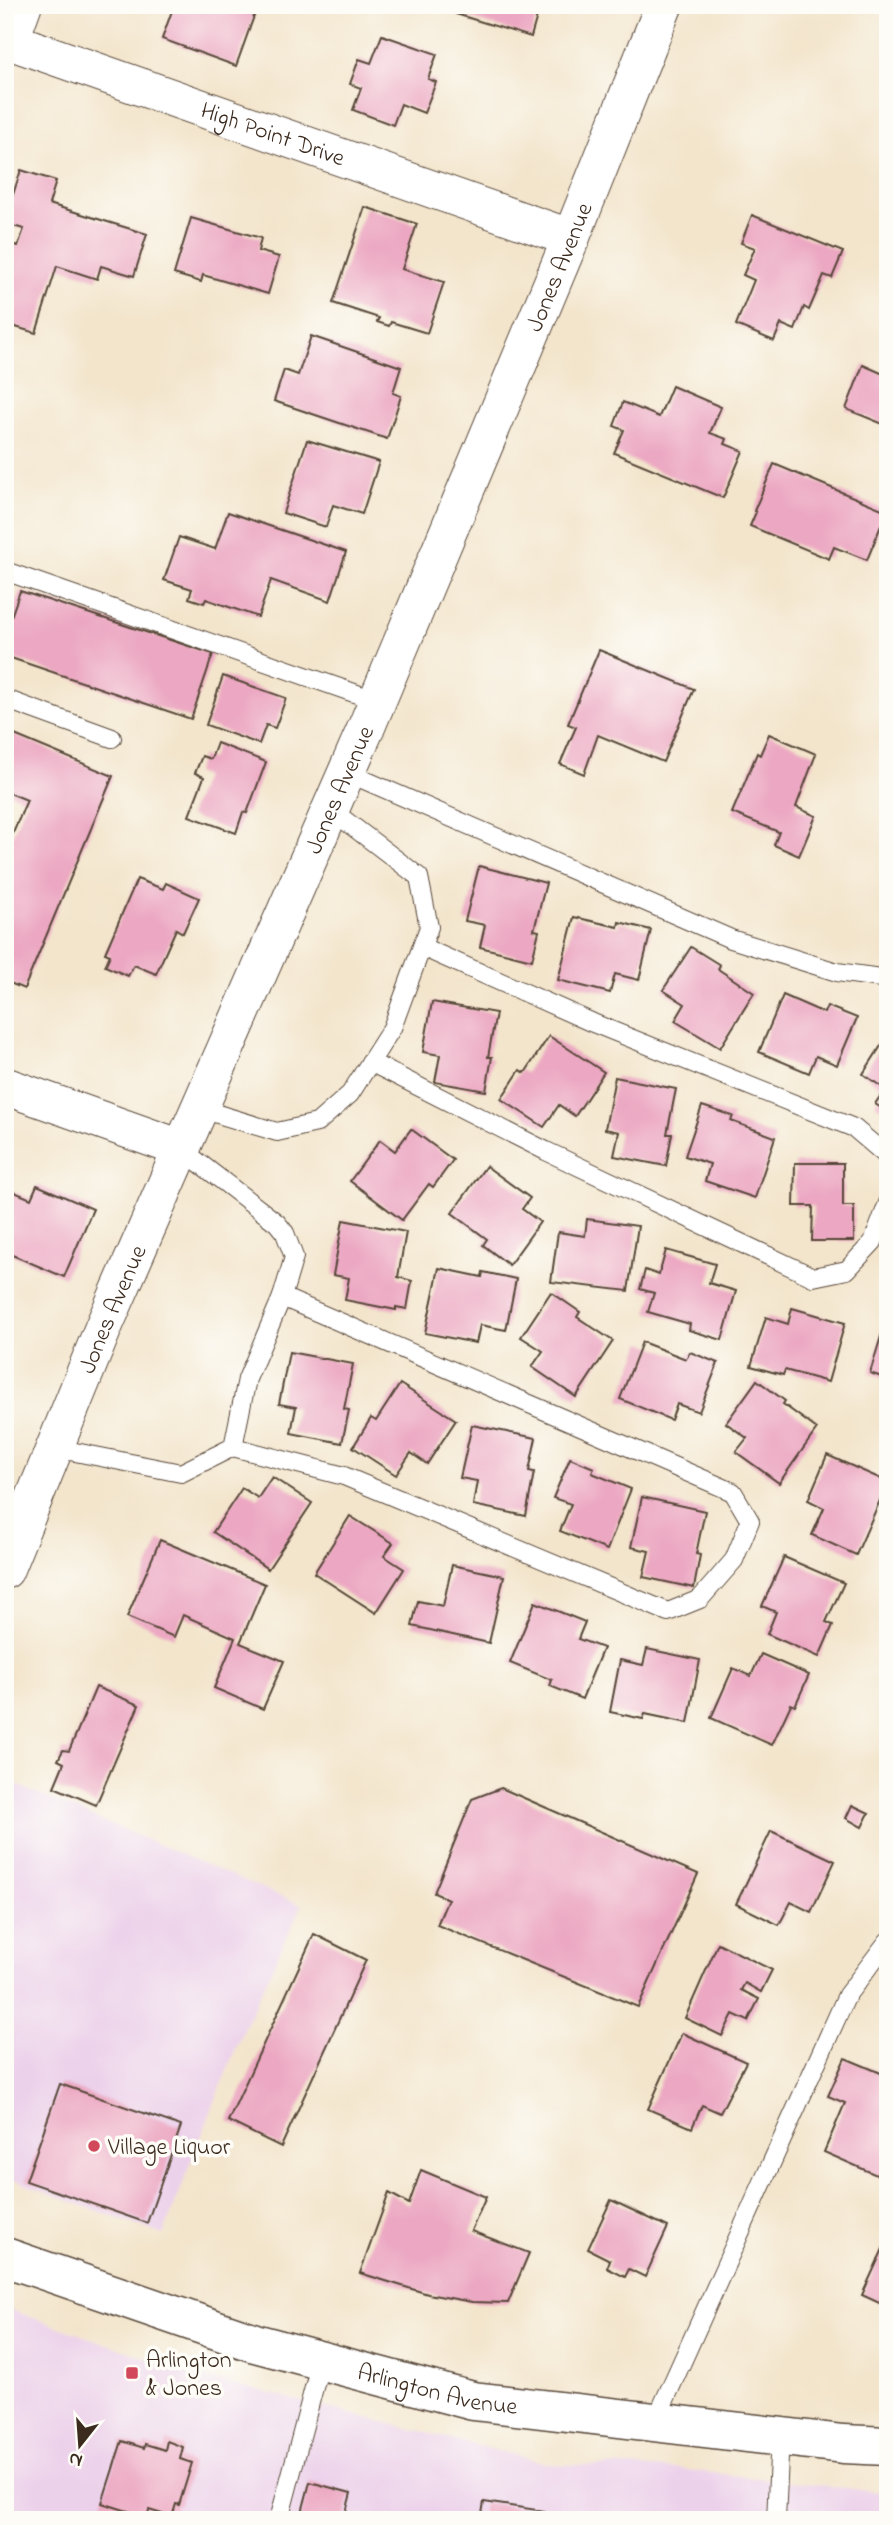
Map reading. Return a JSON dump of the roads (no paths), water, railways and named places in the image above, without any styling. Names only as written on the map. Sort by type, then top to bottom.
[{"type":"main road","name":"Arlington Avenue","points":[[5,2257],[255,2343],[472,2400],[843,2444],[885,2439]]},
{"type":"street","name":"High Point Drive","points":[[23,5],[10,41],[571,239]]},
{"type":"street","name":"Jones Avenue","points":[[5,1570],[12,1533],[55,1448],[180,1148],[377,701],[571,239],[664,5]]},
{"type":"street","points":[[5,1086],[180,1148]]},
{"type":"lane","points":[[5,571],[377,701]]},
{"type":"lane","points":[[5,699],[112,738]]},
{"type":"lane","points":[[346,772],[730,939],[837,972],[888,978]]},
{"type":"lane","points":[[198,1108],[277,1132],[317,1123],[350,1094],[392,1028],[429,927],[419,877],[330,809]]},
{"type":"lane","points":[[422,947],[593,1023],[854,1128],[888,1157]]},
{"type":"lane","points":[[370,1062],[546,1150],[813,1277],[847,1270],[873,1242],[888,1203]]},
{"type":"lane","points":[[180,1148],[285,1233],[294,1257],[282,1297],[247,1379],[233,1447]]},
{"type":"lane","points":[[55,1448],[181,1473],[233,1447],[344,1476],[668,1612],[700,1599],[734,1560],[750,1521],[733,1492],[282,1297]]},
{"type":"lane","points":[[655,2422],[846,1995],[888,1941]]},
{"type":"lane","points":[[279,2520],[321,2361]]},
{"type":"lane","points":[[776,2520],[780,2436]]},
{"type":"place","name":"Village Liquor","points":[[94,2146]]},
{"type":"place","name":"Arlington & Jones","points":[[132,2373]]}]
